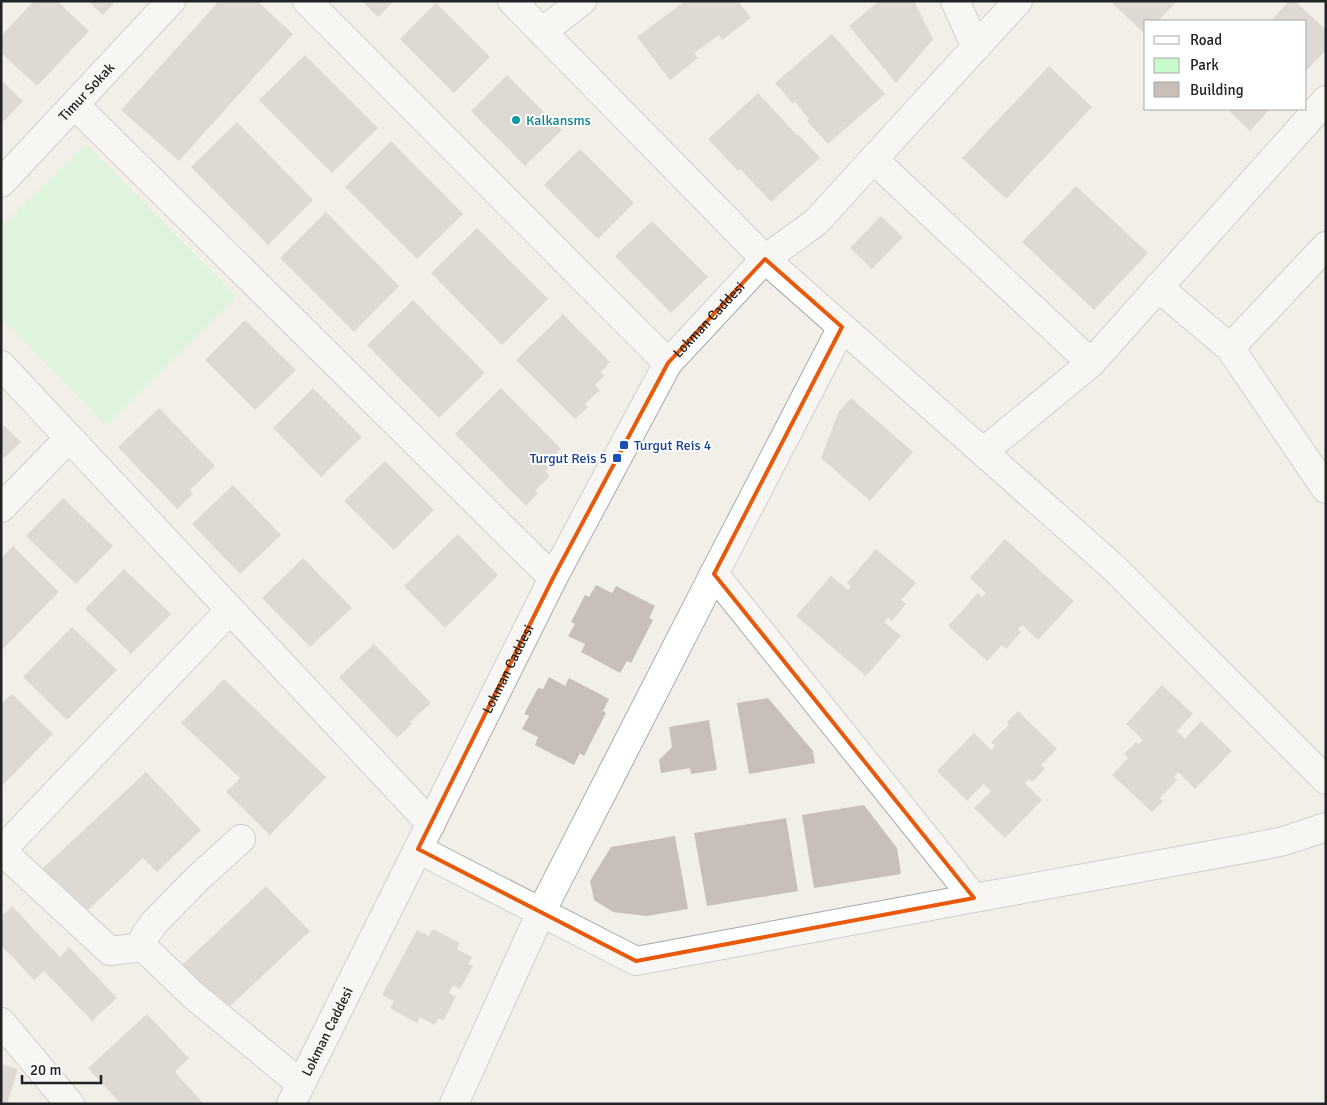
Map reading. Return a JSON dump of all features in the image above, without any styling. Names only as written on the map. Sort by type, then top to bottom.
[{"type":"street","name":"Timur Sokak","points":[[1,183],[171,1]]},
{"type":"street","points":[[307,1],[668,363]]},
{"type":"street","points":[[512,1],[765,260],[1113,567],[1326,780]]},
{"type":"street","points":[[542,32],[582,1]]},
{"type":"street","points":[[955,1],[976,46]]},
{"type":"street","name":"Lokman Caddesi","points":[[296,1094],[554,578],[668,363],[765,260],[816,222],[1018,1]]},
{"type":"street","points":[[983,452],[1091,363],[1326,100]]},
{"type":"street","points":[[75,105],[554,578]]},
{"type":"street","points":[[873,159],[1091,363]]},
{"type":"street","points":[[1230,348],[1326,246]]},
{"type":"street","points":[[1158,288],[1230,348],[1326,489]]},
{"type":"street","points":[[454,1104],[541,912],[842,327]]},
{"type":"street","points":[[1,365],[431,824]]},
{"type":"street","points":[[1,508],[69,438]]},
{"type":"street","points":[[714,574],[974,898]]},
{"type":"street","points":[[143,948],[110,951],[1,851],[230,610]]},
{"type":"street","points":[[418,849],[636,961],[1284,841],[1326,827]]},
{"type":"street","points":[[241,839],[197,879],[155,922],[142,942],[143,948],[296,1094]]},
{"type":"street","points":[[1,1022],[70,1104]]},
{"type":"highlighted area","points":[[765,259],[842,327],[714,574],[974,898],[636,961],[418,849],[553,578],[668,363]]},
{"type":"green space","points":[[86,144],[236,297],[106,425],[1,318],[1,227]]},
{"type":"building","points":[[34,1],[57,1],[89,31],[37,86],[1,53],[1,36]]},
{"type":"building","points":[[88,1],[116,1],[103,15]]},
{"type":"building","points":[[219,1],[257,1],[293,34],[179,161],[121,110]]},
{"type":"building","points":[[362,1],[394,1],[378,17]]},
{"type":"building","points":[[685,1],[738,1],[751,18],[722,40],[719,35],[694,53],[698,58],[670,80],[637,37]]},
{"type":"building","points":[[879,1],[914,1],[933,39],[896,83],[849,26]]},
{"type":"building","points":[[1110,1],[1177,1],[1159,20],[1144,20],[1144,33]]},
{"type":"building","points":[[1289,1],[1295,1],[1326,30],[1326,50],[1307,70],[1307,20],[1272,20]]},
{"type":"building","points":[[436,3],[490,57],[454,93],[400,39]]},
{"type":"building","points":[[832,34],[885,94],[828,144],[807,121],[809,119],[795,102],[793,104],[775,83]]},
{"type":"building","points":[[305,55],[378,128],[332,173],[259,100]]},
{"type":"building","points":[[1049,66],[1092,107],[1006,199],[962,158]]},
{"type":"building","name":"Kalkansms","points":[[507,75],[562,130],[525,166],[471,111]]},
{"type":"building","points":[[1,80],[23,101],[1,124]]},
{"type":"building","points":[[758,93],[820,158],[771,202],[708,139]]},
{"type":"building","points":[[1228,110],[1269,110],[1250,131]]},
{"type":"building","points":[[237,122],[313,200],[268,245],[191,167]]},
{"type":"building","points":[[391,141],[463,214],[417,259],[345,187]]},
{"type":"building","points":[[580,149],[634,203],[598,239],[544,185]]},
{"type":"building","points":[[1076,186],[1148,253],[1094,310],[1022,242]]},
{"type":"building","points":[[326,212],[399,286],[354,332],[280,258]]},
{"type":"building","points":[[881,216],[903,237],[872,269],[850,248]]},
{"type":"building","points":[[652,221],[708,277],[671,313],[615,256]]},
{"type":"building","points":[[477,228],[548,299],[502,345],[431,273]]},
{"type":"building","points":[[413,300],[485,373],[439,418],[367,345]]},
{"type":"building","points":[[563,314],[610,362],[601,372],[604,376],[595,385],[600,390],[585,404],[588,407],[575,419],[516,360]]},
{"type":"building","points":[[245,320],[296,370],[255,410],[205,360]]},
{"type":"building","points":[[313,388],[362,437],[321,477],[273,428]]},
{"type":"building","points":[[501,388],[561,449],[551,458],[555,462],[545,471],[550,476],[535,491],[538,493],[526,506],[455,434]]},
{"type":"building","points":[[851,398],[913,452],[870,501],[821,458],[838,413]]},
{"type":"building","points":[[159,408],[215,466],[190,490],[193,494],[177,509],[118,447]]},
{"type":"building","points":[[1,423],[21,442],[1,461]]},
{"type":"building","points":[[385,461],[434,510],[394,550],[344,501]]},
{"type":"building","points":[[233,485],[281,535],[240,574],[192,524]]},
{"type":"building","points":[[63,498],[113,546],[76,584],[26,536]]},
{"type":"building","points":[[458,534],[498,575],[445,628],[404,586]]},
{"type":"building","points":[[1005,539],[1074,601],[1038,640],[1022,625],[1018,629],[1021,632],[1006,649],[1002,645],[987,661],[948,626],[978,593],[982,597],[986,593],[970,578]]},
{"type":"building","points":[[13,546],[59,592],[1,651],[1,559]]},
{"type":"building","points":[[876,549],[916,583],[901,600],[906,604],[892,621],[888,618],[884,622],[901,636],[866,676],[796,616],[831,576],[848,590],[851,586],[847,583]]},
{"type":"building","points":[[303,558],[352,608],[310,647],[262,598]]},
{"type":"building","points":[[124,569],[171,614],[131,654],[85,609]]},
{"type":"building","points":[[596,585],[612,593],[616,586],[655,606],[649,618],[653,620],[631,663],[627,661],[620,673],[581,652],[585,644],[568,636],[575,624],[571,622],[585,595],[589,597]]},
{"type":"building","points":[[72,627],[117,670],[67,720],[23,677]]},
{"type":"building","points":[[374,644],[431,703],[410,722],[412,724],[397,738],[339,677]]},
{"type":"building","points":[[549,677],[565,686],[569,678],[609,699],[603,711],[606,713],[584,756],[580,753],[574,765],[535,745],[538,737],[522,729],[529,716],[524,714],[538,688],[543,689]]},
{"type":"building","points":[[224,679],[326,777],[270,835],[226,792],[240,778],[181,723]]},
{"type":"building","points":[[1162,685],[1193,714],[1177,731],[1185,739],[1201,721],[1232,751],[1195,789],[1178,772],[1174,777],[1177,780],[1160,798],[1163,801],[1152,812],[1112,775],[1128,758],[1124,754],[1136,742],[1139,744],[1143,740],[1126,724]]},
{"type":"building","points":[[12,694],[53,734],[1,787],[1,704]]},
{"type":"building","points":[[768,698],[813,751],[815,763],[749,774],[737,703]]},
{"type":"building","points":[[1018,711],[1057,749],[1041,765],[1045,769],[1032,782],[1029,779],[1025,783],[1042,800],[1005,838],[974,808],[991,791],[983,784],[967,801],[937,771],[974,733],[991,750],[995,746],[991,742],[1009,725],[1007,722]]},
{"type":"building","points":[[709,720],[717,770],[691,774],[690,768],[661,773],[659,760],[672,747],[669,727]]},
{"type":"building","points":[[146,772],[201,830],[157,872],[143,858],[85,913],[42,869]]},
{"type":"building","points":[[864,805],[897,848],[901,874],[814,888],[802,815]]},
{"type":"building","points":[[786,818],[798,891],[707,906],[694,833]]},
{"type":"building","points":[[675,836],[688,909],[647,916],[613,912],[594,900],[590,881],[611,847]]},
{"type":"building","points":[[266,886],[310,931],[225,1011],[182,965]]},
{"type":"building","points":[[12,906],[60,957],[69,947],[117,998],[92,1021],[44,971],[34,980],[1,945],[1,917]]},
{"type":"building","points":[[433,929],[460,943],[457,949],[472,957],[468,964],[473,966],[460,989],[453,985],[449,993],[456,997],[443,1021],[438,1018],[435,1025],[420,1017],[417,1023],[390,1008],[394,1001],[382,995],[417,930],[429,936]]},
{"type":"building","points":[[147,1014],[189,1058],[175,1072],[204,1104],[121,1104],[88,1068]]},
{"type":"building","points":[[1,1064],[18,1069],[7,1104],[1,1104]]},
{"type":"place","name":"Kalkansms","points":[[516,120]]},
{"type":"place","name":"Turgut Reis 4","points":[[624,445]]},
{"type":"place","name":"Turgut Reis 5","points":[[617,458]]}]
